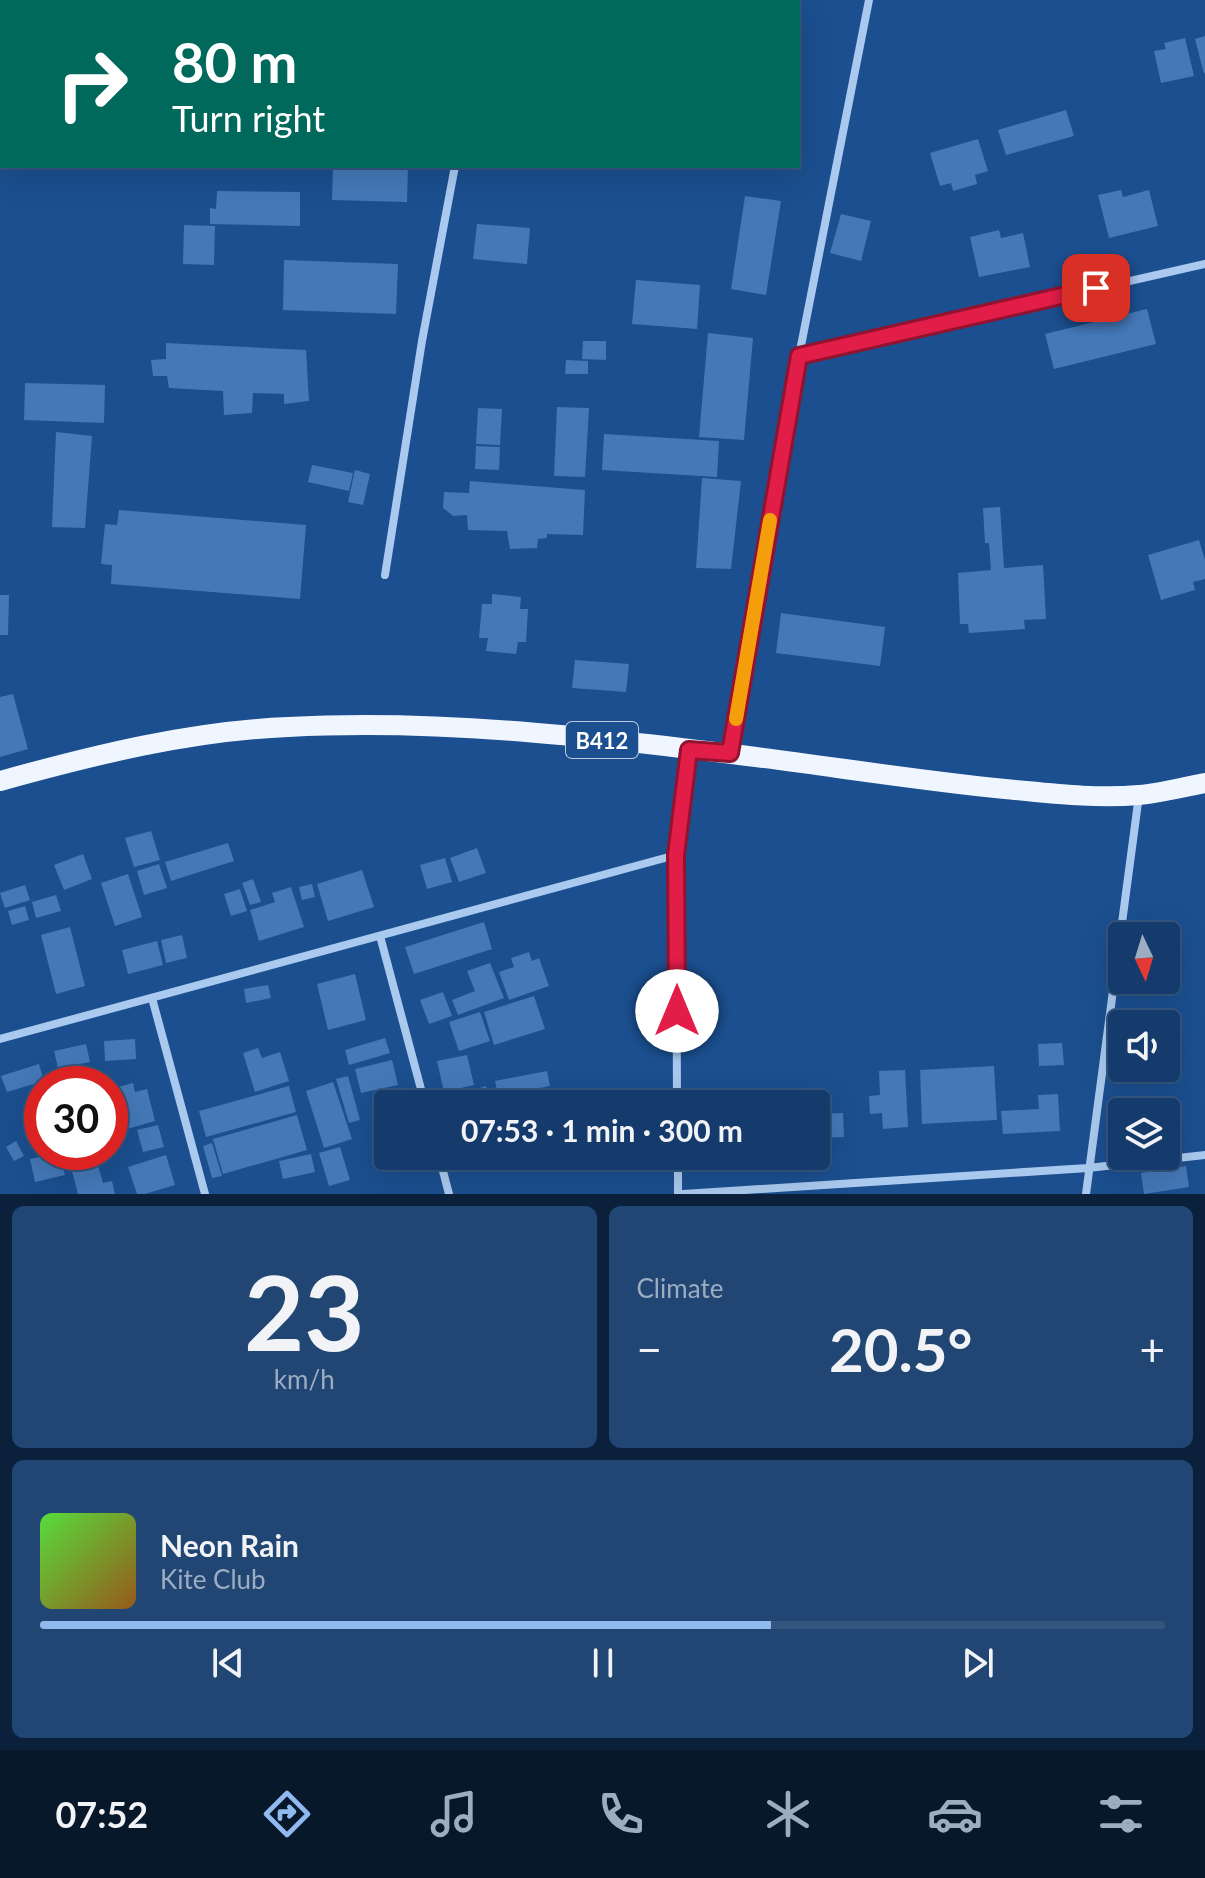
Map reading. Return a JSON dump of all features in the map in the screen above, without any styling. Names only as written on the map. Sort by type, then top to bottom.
[{"type":"main road","name":"B412","points":[[0,781],[64,763],[185,738],[286,727],[390,725],[518,731],[730,753],[973,786],[1069,795],[1139,795],[1205,783]]},
{"type":"street","points":[[730,753],[799,356],[869,0]]},
{"type":"street","points":[[385,575],[422,341],[455,168]]},
{"type":"street","points":[[799,356],[1205,264]]},
{"type":"street","points":[[677,1090],[676,855],[689,750]]},
{"type":"street","points":[[1086,1194],[1139,795]]},
{"type":"street","points":[[0,1039],[676,855]]},
{"type":"street","points":[[380,936],[421,1090]]},
{"type":"street","points":[[152,998],[205,1194]]},
{"type":"street","points":[[679,1170],[680,1194],[1088,1168],[1205,1155]]},
{"type":"street","points":[[443,1170],[449,1194]]},
{"type":"building","points":[[1205,36],[1205,73],[1204,74],[1195,39]]},
{"type":"building","points":[[1185,38],[1194,76],[1161,83],[1154,51],[1166,49],[1164,43]]},
{"type":"building","points":[[1066,110],[1074,136],[1006,155],[998,130]]},
{"type":"building","points":[[978,139],[988,171],[975,175],[977,184],[953,191],[951,183],[940,186],[930,153]]},
{"type":"building","points":[[333,168],[408,168],[407,202],[332,200]]},
{"type":"building","points":[[1121,190],[1123,197],[1149,190],[1158,226],[1109,238],[1098,195]]},
{"type":"building","points":[[217,191],[300,192],[300,226],[210,224],[210,208],[216,209]]},
{"type":"building","points":[[745,196],[781,201],[766,295],[731,289]]},
{"type":"building","points":[[841,214],[871,221],[861,261],[830,253]]},
{"type":"building","points":[[477,224],[530,228],[527,264],[473,259]]},
{"type":"building","points":[[184,225],[215,226],[214,265],[183,264]]},
{"type":"building","points":[[999,230],[1001,238],[1023,233],[1030,267],[979,277],[970,237]]},
{"type":"building","points":[[284,260],[398,264],[396,314],[283,310]]},
{"type":"building","points":[[636,280],[700,285],[697,329],[632,324]]},
{"type":"building","points":[[1147,309],[1156,344],[1054,369],[1045,334]]},
{"type":"building","points":[[708,333],[753,338],[744,440],[699,437]]},
{"type":"building","points":[[583,341],[606,341],[606,360],[582,359]]},
{"type":"building","points":[[166,343],[306,350],[309,401],[284,404],[284,394],[253,393],[252,413],[224,415],[223,391],[169,388],[167,376],[153,376],[151,360],[166,359]]},
{"type":"building","points":[[566,360],[588,361],[588,374],[565,374]]},
{"type":"building","points":[[25,383],[105,385],[104,423],[24,420]]},
{"type":"building","points":[[557,407],[589,408],[585,477],[554,476]]},
{"type":"building","points":[[478,408],[502,409],[500,445],[476,444]]},
{"type":"building","points":[[56,432],[92,436],[85,528],[52,527]]},
{"type":"building","points":[[604,434],[719,441],[717,477],[602,470]]},
{"type":"building","points":[[476,446],[500,447],[499,470],[475,469]]},
{"type":"building","points":[[312,465],[353,473],[349,491],[308,482]]},
{"type":"building","points":[[355,470],[370,474],[363,505],[348,502]]},
{"type":"building","points":[[702,478],[741,481],[731,569],[696,568]]},
{"type":"building","points":[[470,481],[585,490],[583,535],[547,534],[547,538],[538,539],[537,548],[510,549],[507,531],[468,530],[467,515],[453,516],[443,508],[444,492],[469,493]]},
{"type":"building","points":[[1000,507],[1004,568],[1043,565],[1046,619],[1024,620],[1025,629],[969,633],[968,624],[960,624],[958,573],[991,570],[989,543],[985,543],[983,508]]},
{"type":"building","points":[[119,510],[306,525],[300,599],[111,584],[112,565],[101,564],[105,524],[117,525]]},
{"type":"building","points":[[1199,540],[1205,560],[1205,579],[1193,582],[1195,590],[1161,600],[1148,555]]},
{"type":"building","points":[[492,594],[521,597],[520,609],[528,609],[526,642],[518,642],[516,654],[486,651],[488,638],[479,638],[482,604],[492,604]]},
{"type":"building","points":[[0,595],[9,595],[8,635],[0,635]]},
{"type":"building","points":[[781,613],[885,627],[880,666],[776,653]]},
{"type":"building","points":[[575,660],[629,664],[626,692],[572,688]]},
{"type":"building","points":[[13,694],[28,749],[0,757],[0,697]]},
{"type":"building","points":[[151,831],[160,860],[134,867],[125,838]]},
{"type":"building","points":[[228,843],[234,861],[171,881],[165,862]]},
{"type":"building","points":[[477,848],[486,873],[459,882],[450,858]]},
{"type":"building","points":[[83,854],[92,879],[64,890],[54,865]]},
{"type":"building","points":[[445,858],[452,882],[427,889],[420,865]]},
{"type":"building","points":[[159,864],[167,888],[144,895],[137,871]]},
{"type":"building","points":[[362,870],[374,907],[328,921],[317,884]]},
{"type":"building","points":[[128,874],[142,917],[115,926],[101,883]]},
{"type":"building","points":[[253,879],[261,902],[250,905],[242,883]]},
{"type":"building","points":[[312,884],[315,897],[302,900],[299,887]]},
{"type":"building","points":[[25,885],[30,900],[5,908],[0,893]]},
{"type":"building","points":[[291,887],[304,927],[259,941],[250,910],[275,902],[272,893]]},
{"type":"building","points":[[240,889],[247,911],[231,916],[224,894]]},
{"type":"building","points":[[56,895],[61,911],[36,918],[32,902]]},
{"type":"building","points":[[25,906],[29,920],[12,925],[8,911]]},
{"type":"building","points":[[484,922],[492,949],[414,974],[405,947]]},
{"type":"building","points":[[70,927],[85,986],[56,994],[41,935]]},
{"type":"building","points":[[182,935],[187,958],[166,963],[161,940]]},
{"type":"building","points":[[157,941],[163,965],[128,974],[122,950]]},
{"type":"building","points":[[529,952],[532,961],[539,958],[549,986],[509,1000],[499,972],[514,967],[511,958]]},
{"type":"building","points":[[490,963],[504,998],[458,1015],[452,1000],[475,991],[467,971]]},
{"type":"building","points":[[355,974],[366,1020],[328,1030],[317,984]]},
{"type":"building","points":[[268,985],[271,998],[246,1003],[244,989]]},
{"type":"building","points":[[443,992],[452,1016],[429,1024],[420,1000]]},
{"type":"building","points":[[534,996],[545,1029],[494,1045],[484,1012]]},
{"type":"building","points":[[480,1012],[490,1041],[459,1051],[449,1022]]},
{"type":"building","points":[[385,1038],[390,1053],[349,1065],[345,1050]]},
{"type":"building","points":[[135,1039],[136,1059],[105,1061],[104,1041]]},
{"type":"building","points":[[1062,1043],[1064,1065],[1039,1066],[1038,1044]]},
{"type":"building","points":[[86,1044],[90,1062],[58,1066],[54,1051]]},
{"type":"building","points":[[258,1048],[262,1058],[280,1052],[289,1081],[255,1092],[243,1053]]},
{"type":"building","points":[[467,1055],[474,1085],[444,1090],[437,1061]]},
{"type":"building","points":[[392,1060],[398,1085],[361,1093],[355,1069]]},
{"type":"building","points":[[994,1066],[997,1120],[922,1124],[920,1070]]},
{"type":"building","points":[[24,1069],[24,1087],[7,1092],[1,1076]]},
{"type":"building","points":[[905,1070],[908,1127],[883,1129],[882,1113],[870,1114],[869,1096],[880,1095],[879,1071]]},
{"type":"building","points":[[547,1071],[550,1086],[529,1090],[497,1090],[495,1081]]},
{"type":"building","points":[[348,1076],[360,1120],[349,1123],[336,1079]]},
{"type":"building","points":[[333,1082],[352,1139],[324,1148],[306,1091]]},
{"type":"building","points":[[133,1083],[135,1092],[147,1089],[155,1121],[128,1129],[128,1084]]},
{"type":"building","points":[[289,1086],[296,1112],[206,1137],[199,1111]]},
{"type":"building","points":[[1058,1094],[1060,1131],[1003,1134],[1001,1111],[1039,1109],[1038,1095]]},
{"type":"building","points":[[830,1113],[843,1113],[844,1137],[830,1138]]},
{"type":"building","points":[[297,1115],[307,1150],[223,1174],[213,1139]]},
{"type":"building","points":[[158,1125],[164,1147],[143,1152],[137,1130]]},
{"type":"building","points":[[16,1141],[24,1156],[14,1161],[6,1147]]},
{"type":"building","points":[[212,1143],[222,1176],[212,1178],[203,1146]]},
{"type":"building","points":[[340,1147],[350,1180],[329,1186],[319,1153]]},
{"type":"building","points":[[311,1154],[315,1172],[283,1179],[279,1161]]},
{"type":"building","points":[[166,1155],[175,1185],[137,1194],[128,1167]]},
{"type":"building","points":[[1186,1166],[1189,1187],[1144,1194],[1141,1173],[1180,1170],[1180,1167]]},
{"type":"building","points":[[32,1170],[64,1170],[65,1175],[35,1182]]},
{"type":"building","points":[[72,1170],[99,1170],[103,1183],[112,1181],[115,1194],[78,1194]]},
{"type":"slow traffic","points":[[736,719],[770,520]]},
{"type":"route","points":[[677,1011],[676,855],[689,750],[730,753],[799,356],[1096,288]]}]
